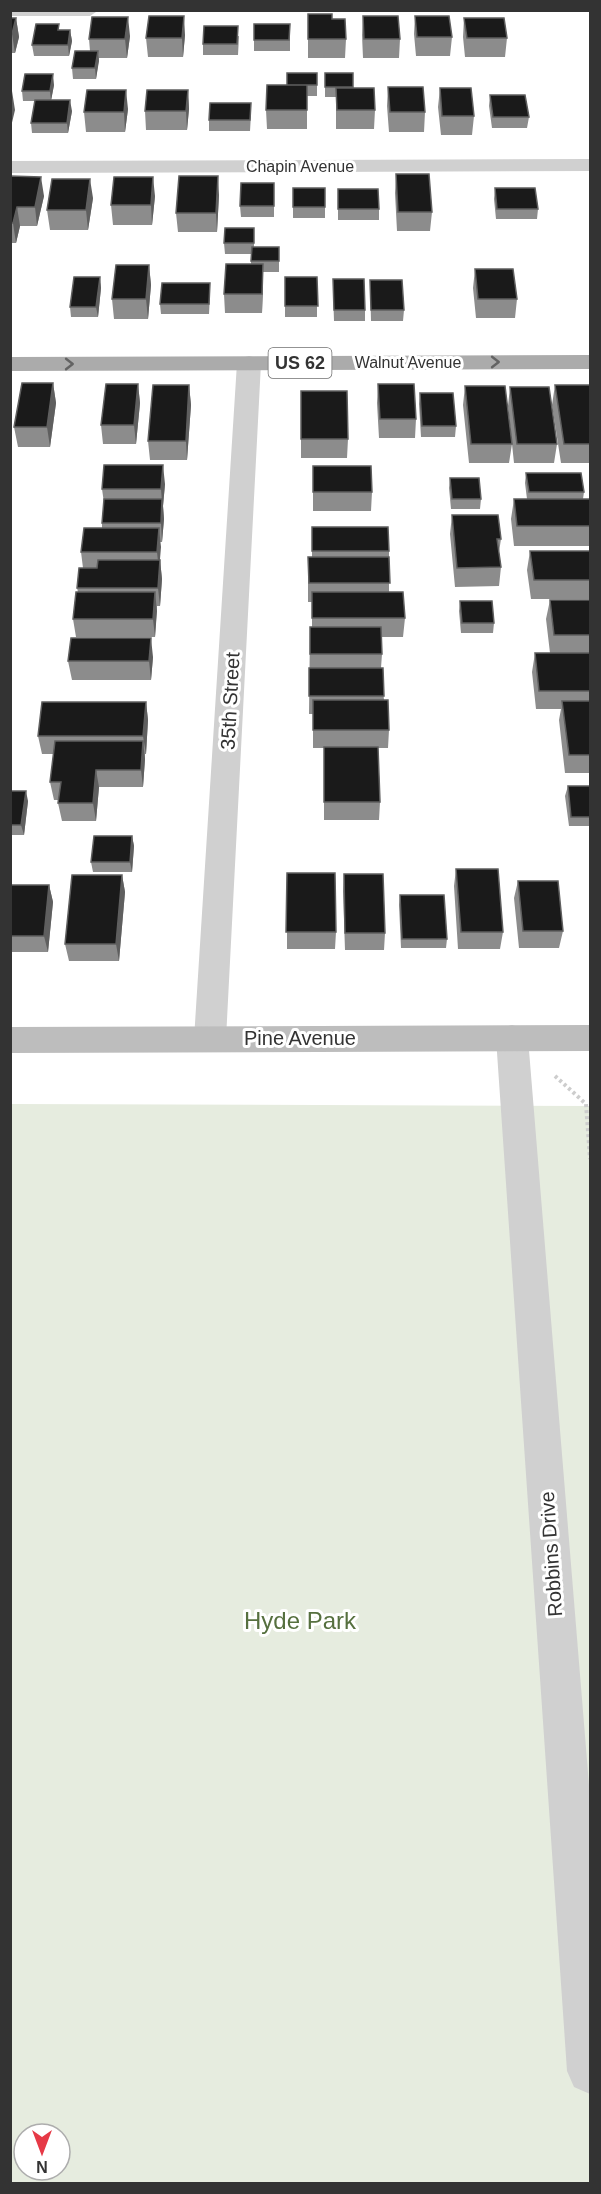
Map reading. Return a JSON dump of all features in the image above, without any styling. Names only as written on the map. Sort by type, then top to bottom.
[{"type":"main road","name":"Walnut Avenue","points":[[10,364],[591,362]]},
{"type":"main road","name":"Pine Avenue","points":[[10,1040],[591,1038]]},
{"type":"street","points":[[10,11],[90,10]]},
{"type":"street","name":"Chapin Avenue","points":[[10,167],[591,165]]},
{"type":"street","name":"35th Street","points":[[210,1039],[249,363]]},
{"type":"street","name":"Robbins Drive","points":[[512,1038],[591,2071]]},
{"type":"path","points":[[512,1038],[586,1104],[591,1159]]},
{"type":"green space","name":"Hyde Park","points":[[10,1104],[590,1106],[590,2183],[11,2183]]},
{"type":"building","points":[[308,14],[332,14],[332,19],[345,19],[346,39],[308,39]]},
{"type":"building","points":[[149,16],[184,16],[182,38],[146,38]]},
{"type":"building","points":[[363,16],[398,16],[400,39],[364,39]]},
{"type":"building","points":[[415,16],[449,16],[452,37],[417,37]]},
{"type":"building","points":[[92,17],[128,17],[125,39],[89,39]]},
{"type":"building","points":[[10,18],[16,18],[12,34],[10,34]]},
{"type":"building","points":[[464,18],[504,18],[507,38],[467,38]]},
{"type":"building","points":[[36,24],[59,24],[58,30],[70,30],[68,45],[32,45]]},
{"type":"building","points":[[254,24],[290,24],[289,40],[254,40]]},
{"type":"building","points":[[204,26],[238,26],[237,44],[203,44]]},
{"type":"building","points":[[75,51],[98,51],[95,68],[72,68]]},
{"type":"building","points":[[287,73],[317,73],[317,85],[287,85]]},
{"type":"building","points":[[325,73],[353,73],[353,87],[325,87]]},
{"type":"building","points":[[25,74],[53,74],[50,91],[22,91]]},
{"type":"building","points":[[267,85],[307,85],[307,110],[266,110]]},
{"type":"building","points":[[388,87],[423,87],[425,112],[390,112]]},
{"type":"building","points":[[336,88],[374,88],[375,110],[337,110]]},
{"type":"building","points":[[440,88],[471,88],[474,116],[442,116]]},
{"type":"building","points":[[87,90],[126,90],[124,112],[84,112]]},
{"type":"building","points":[[147,90],[188,90],[186,111],[145,111]]},
{"type":"building","points":[[490,95],[525,95],[529,117],[493,117]]},
{"type":"building","points":[[35,100],[70,100],[67,123],[31,123]]},
{"type":"building","points":[[210,103],[251,103],[250,120],[209,120]]},
{"type":"building","points":[[396,174],[429,174],[432,212],[398,212]]},
{"type":"building","points":[[10,176],[41,177],[35,207],[17,207],[13,223],[10,223]]},
{"type":"building","points":[[179,176],[218,176],[216,213],[176,213]]},
{"type":"building","points":[[114,177],[153,177],[151,205],[111,205]]},
{"type":"building","points":[[52,179],[90,179],[86,210],[47,210]]},
{"type":"building","points":[[241,183],[274,183],[274,206],[240,206]]},
{"type":"building","points":[[293,188],[325,188],[325,207],[293,207]]},
{"type":"building","points":[[495,188],[535,188],[538,209],[497,209]]},
{"type":"building","points":[[338,189],[378,189],[379,209],[338,209]]},
{"type":"building","points":[[225,228],[254,228],[254,243],[224,243]]},
{"type":"building","points":[[252,247],[279,247],[279,261],[251,261]]},
{"type":"building","points":[[226,264],[263,264],[262,294],[224,294]]},
{"type":"building","points":[[116,265],[149,265],[146,299],[112,299]]},
{"type":"building","points":[[475,269],[513,269],[517,299],[478,299]]},
{"type":"building","points":[[74,277],[100,277],[96,307],[70,307]]},
{"type":"building","points":[[285,277],[317,277],[318,306],[285,306]]},
{"type":"building","points":[[333,279],[364,279],[365,310],[334,310]]},
{"type":"building","points":[[370,280],[402,280],[404,310],[371,310]]},
{"type":"building","points":[[162,283],[210,283],[209,304],[160,304]]},
{"type":"building","points":[[22,383],[53,383],[47,427],[14,427]]},
{"type":"building","points":[[106,384],[138,384],[134,425],[101,425]]},
{"type":"building","points":[[378,384],[414,384],[416,419],[380,419]]},
{"type":"building","points":[[153,385],[189,385],[186,441],[148,441]]},
{"type":"building","points":[[555,385],[591,385],[591,444],[564,444]]},
{"type":"building","points":[[465,386],[505,386],[512,444],[471,444]]},
{"type":"building","points":[[510,387],[549,387],[557,444],[517,444]]},
{"type":"building","points":[[301,391],[347,391],[348,439],[301,439]]},
{"type":"building","points":[[420,393],[453,393],[456,426],[422,426]]},
{"type":"building","points":[[104,465],[163,465],[161,489],[102,489]]},
{"type":"building","points":[[313,466],[371,466],[372,492],[313,492]]},
{"type":"building","points":[[526,473],[581,473],[584,492],[529,492]]},
{"type":"building","points":[[450,478],[479,478],[481,499],[452,499]]},
{"type":"building","points":[[104,499],[162,499],[161,523],[102,523]]},
{"type":"building","points":[[514,499],[591,499],[591,526],[517,526]]},
{"type":"building","points":[[452,515],[498,515],[501,539],[497,539],[501,567],[457,568]]},
{"type":"building","points":[[312,527],[388,527],[389,551],[312,551]]},
{"type":"building","points":[[84,528],[159,528],[157,552],[81,552]]},
{"type":"building","points":[[530,551],[591,551],[591,580],[534,580]]},
{"type":"building","points":[[308,557],[389,557],[390,583],[309,583]]},
{"type":"building","points":[[98,560],[160,560],[158,588],[77,588],[79,568],[97,568]]},
{"type":"building","points":[[76,592],[155,592],[153,619],[73,619]]},
{"type":"building","points":[[312,592],[403,592],[405,618],[312,618]]},
{"type":"building","points":[[550,600],[591,600],[591,635],[554,635]]},
{"type":"building","points":[[460,601],[492,601],[494,623],[462,623]]},
{"type":"building","points":[[310,627],[381,627],[382,654],[310,654]]},
{"type":"building","points":[[71,638],[151,638],[149,661],[68,661]]},
{"type":"building","points":[[535,653],[591,653],[591,691],[539,691]]},
{"type":"building","points":[[309,668],[383,668],[384,696],[309,696]]},
{"type":"building","points":[[313,700],[388,700],[389,730],[313,730]]},
{"type":"building","points":[[562,701],[591,701],[591,755],[569,755]]},
{"type":"building","points":[[42,702],[146,702],[143,736],[38,736]]},
{"type":"building","points":[[55,741],[143,741],[141,770],[96,770],[93,803],[58,803],[61,782],[50,782]]},
{"type":"building","points":[[324,747],[378,747],[380,802],[324,802]]},
{"type":"building","points":[[568,786],[591,786],[591,817],[571,817]]},
{"type":"building","points":[[10,791],[26,791],[21,825],[10,825]]},
{"type":"building","points":[[94,836],[132,836],[130,862],[91,862]]},
{"type":"building","points":[[456,869],[498,869],[503,932],[461,932]]},
{"type":"building","points":[[287,873],[335,873],[336,932],[286,932]]},
{"type":"building","points":[[344,874],[383,874],[385,933],[345,933]]},
{"type":"building","points":[[72,875],[122,875],[116,944],[65,944]]},
{"type":"building","points":[[518,881],[558,881],[563,931],[523,931]]},
{"type":"building","points":[[10,885],[49,885],[44,936],[10,936]]},
{"type":"building","points":[[400,895],[444,895],[447,939],[402,939]]}]
